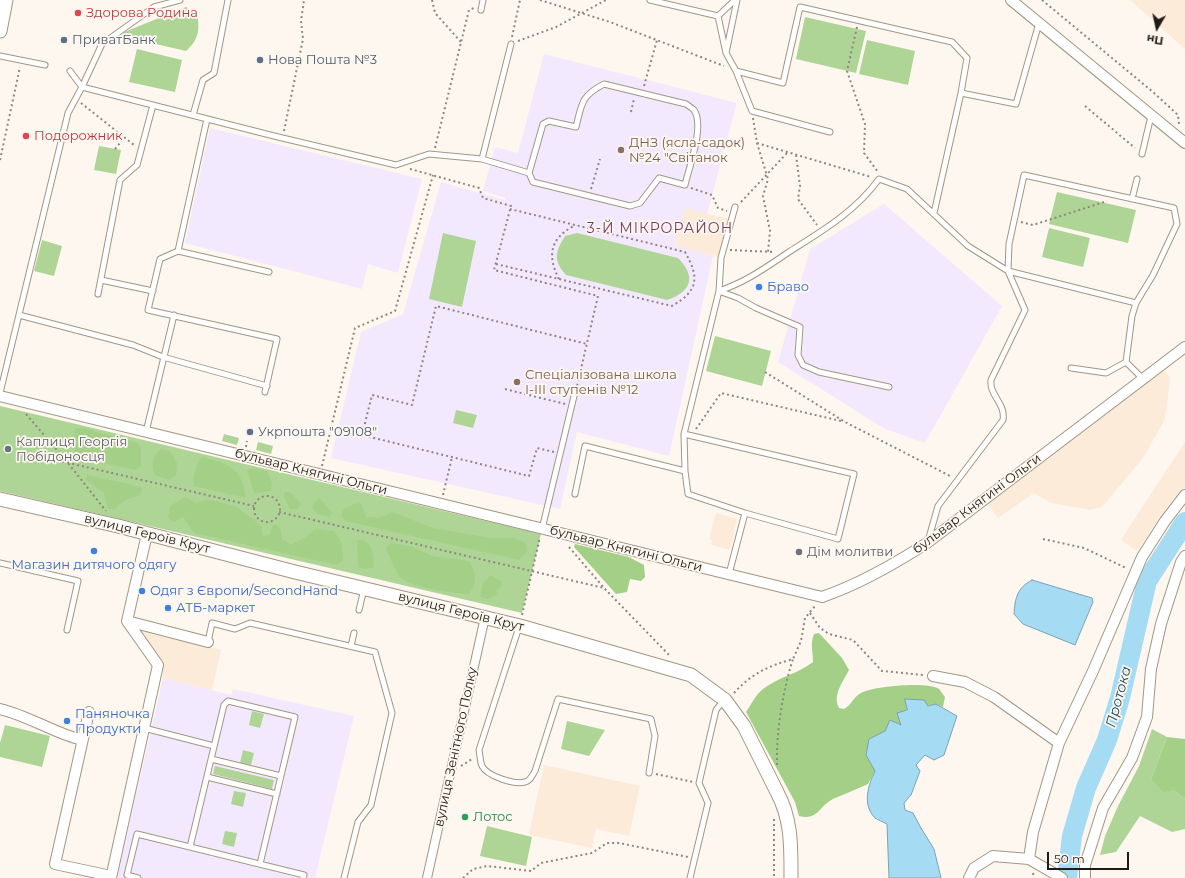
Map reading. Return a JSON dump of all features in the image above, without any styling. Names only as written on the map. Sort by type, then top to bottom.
[{"type":"street","points":[[0,31],[2,13],[6,0]]},
{"type":"street","points":[[1011,0],[1183,142]]},
{"type":"street","name":"бульвар Княгині Ольги","points":[[0,396],[822,597],[845,589],[888,568],[927,543],[1185,347]]},
{"type":"street","points":[[1029,859],[1033,832],[1059,743],[1093,671],[1146,551],[1165,521],[1185,495]]},
{"type":"street","name":"вулиця Героїв Крут","points":[[0,498],[485,617],[691,675],[725,700],[744,726],[782,801],[791,835],[791,878]]},
{"type":"street","points":[[88,712],[55,864],[111,877],[158,665],[127,621],[147,534]]},
{"type":"street","points":[[1085,878],[1085,866],[1103,808],[1132,758],[1148,717],[1151,669],[1161,624],[1181,562],[1185,556]]},
{"type":"street","name":"вулиця Зенітного Полку","points":[[427,878],[485,617]]},
{"type":"street","points":[[127,621],[208,642]]},
{"type":"street","points":[[933,676],[965,682],[994,697],[1059,743]]},
{"type":"street","points":[[0,709],[20,713],[65,736],[82,740]]},
{"type":"street","points":[[969,878],[974,868],[993,856],[1029,859],[1060,877]]},
{"type":"lane","points":[[0,393],[68,113],[102,44],[154,7],[180,0]]},
{"type":"lane","points":[[194,115],[202,80],[214,72],[228,0]]},
{"type":"lane","points":[[481,10],[483,0]]},
{"type":"lane","points":[[650,0],[718,16]]},
{"type":"lane","points":[[718,16],[736,0]]},
{"type":"lane","points":[[726,53],[736,0]]},
{"type":"lane","points":[[736,71],[783,83],[800,7],[952,42],[967,58],[961,93],[934,213]]},
{"type":"lane","points":[[718,16],[726,53],[736,71],[752,112],[830,132]]},
{"type":"lane","points":[[961,93],[1016,104],[1039,23]]},
{"type":"lane","points":[[482,159],[511,44]]},
{"type":"lane","points":[[0,56],[45,65]]},
{"type":"lane","points":[[70,71],[82,87],[283,138],[396,164],[429,154],[482,159],[529,173]]},
{"type":"lane","points":[[604,84],[636,92],[686,104],[694,110],[698,122],[698,133],[685,185],[660,178],[640,203],[630,206],[533,182],[529,173],[543,124],[549,121],[576,127],[583,101],[591,91],[604,84]]},
{"type":"lane","points":[[98,294],[120,180],[137,165],[153,105]]},
{"type":"lane","points":[[1142,154],[1151,116]]},
{"type":"lane","points":[[178,251],[207,119]]},
{"type":"lane","points":[[927,543],[938,506],[1003,420],[1004,413],[1002,406],[992,389],[991,380],[1025,310],[1008,271],[1009,244],[1024,175],[1174,208],[1177,224],[1154,275],[1136,303],[1132,316],[1126,362]]},
{"type":"lane","points":[[720,291],[740,285],[844,216],[872,190],[879,179],[907,189],[968,246],[1008,271],[1136,303]]},
{"type":"lane","points":[[1132,199],[1137,179]]},
{"type":"lane","points":[[684,434],[854,474],[838,539],[745,513],[688,494],[685,471],[684,434],[720,291],[721,258],[734,210]]},
{"type":"lane","points":[[265,392],[277,339],[148,310],[160,258],[178,251],[269,272]]},
{"type":"lane","points":[[101,280],[153,291]]},
{"type":"lane","points":[[720,291],[800,327],[798,355],[803,365],[819,372],[889,387]]},
{"type":"lane","points":[[19,314],[133,345],[163,357],[267,386]]},
{"type":"lane","points":[[146,432],[174,315]]},
{"type":"lane","points":[[1071,368],[1106,373],[1126,362]]},
{"type":"lane","points":[[1126,362],[1143,379]]},
{"type":"lane","points":[[542,529],[575,392]]},
{"type":"lane","points":[[575,494],[585,446],[685,471]]},
{"type":"lane","points":[[729,574],[745,513]]},
{"type":"lane","points":[[0,562],[78,581],[67,630]]},
{"type":"lane","points":[[359,610],[364,588]]},
{"type":"lane","points":[[208,642],[212,623],[235,629],[250,623],[375,652],[392,713],[371,805],[358,822],[344,878]]},
{"type":"lane","points":[[520,626],[479,750],[482,766],[490,774],[508,781],[523,783],[530,780],[535,771],[558,699],[651,720],[655,736],[649,773]]},
{"type":"lane","points":[[351,646],[354,633]]},
{"type":"lane","points":[[690,878],[708,803],[699,783],[716,710],[725,700]]},
{"type":"lane","points":[[190,847],[224,704],[228,701],[295,717],[260,864]]},
{"type":"lane","points":[[144,728],[214,746]]},
{"type":"lane","points":[[211,759],[281,776]]},
{"type":"lane","points":[[207,777],[277,794]]},
{"type":"lane","points":[[138,878],[127,875],[137,834],[304,875],[303,878]]},
{"type":"path","points":[[283,138],[303,39],[301,21],[304,0]]},
{"type":"path","points":[[432,0],[435,13],[461,42]]},
{"type":"path","points":[[511,44],[520,0]]},
{"type":"path","points":[[540,0],[582,12],[736,71]]},
{"type":"path","points":[[511,44],[556,27],[606,0]]},
{"type":"path","points":[[1042,0],[1178,114],[1183,142]]},
{"type":"path","points":[[433,155],[469,10]]},
{"type":"path","points":[[757,143],[879,179],[880,174],[864,153],[865,124],[847,71],[858,20]]},
{"type":"path","points":[[642,93],[657,40]]},
{"type":"path","points":[[0,160],[21,60]]},
{"type":"path","points":[[631,112],[636,92]]},
{"type":"path","points":[[76,99],[141,151]]},
{"type":"path","points":[[1085,106],[1142,154]]},
{"type":"path","points":[[752,112],[757,143],[768,179],[764,196],[770,231],[768,252]]},
{"type":"path","points":[[115,149],[124,138]]},
{"type":"path","points":[[685,185],[712,195],[718,208],[734,210],[788,152]]},
{"type":"path","points":[[796,155],[800,186],[798,199],[822,231]]},
{"type":"path","points":[[589,196],[600,159]]},
{"type":"path","points":[[396,164],[479,188],[483,198],[511,206],[494,270],[598,296],[575,392]]},
{"type":"path","points":[[320,474],[355,328],[395,311],[434,175]]},
{"type":"path","points":[[1014,221],[1033,225],[1122,197]]},
{"type":"path","points":[[496,264],[672,306],[685,298],[692,290],[695,277],[693,267],[685,252],[510,209]]},
{"type":"path","points":[[559,279],[551,258],[555,242],[562,232],[575,225]]},
{"type":"path","points":[[723,250],[789,252]]},
{"type":"path","points":[[561,454],[537,448],[529,476],[362,435],[372,395],[412,404],[436,306],[587,344]]},
{"type":"path","points":[[765,372],[844,422],[958,480]]},
{"type":"path","points":[[505,390],[572,406]]},
{"type":"path","points":[[692,436],[721,392],[844,422]]},
{"type":"path","points":[[14,400],[68,463],[118,526]]},
{"type":"path","points":[[43,457],[254,506]]},
{"type":"path","points":[[441,504],[452,457]]},
{"type":"path","points":[[270,497],[277,502],[279,512],[273,520],[265,522],[255,515],[254,506],[258,499],[270,497]]},
{"type":"path","points":[[279,512],[604,588]]},
{"type":"path","points":[[520,626],[542,529]]},
{"type":"path","points":[[558,532],[604,588],[674,660]]},
{"type":"path","points":[[1043,539],[1084,548],[1135,573]]},
{"type":"path","points":[[777,770],[776,747],[785,696],[784,686],[801,641],[805,618],[822,597]]},
{"type":"path","points":[[810,613],[820,628],[829,634],[853,640],[882,671],[933,676]]},
{"type":"path","points":[[725,700],[750,677],[768,667],[793,659]]},
{"type":"path","points":[[452,766],[462,766],[471,760],[479,750]]},
{"type":"path","points":[[649,773],[699,783]]},
{"type":"path","points":[[773,812],[775,831],[774,878]]},
{"type":"path","points":[[464,878],[473,868],[487,866],[530,871],[541,863],[592,853],[607,843],[619,843],[695,859]]},
{"type":"shaded area","points":[[1130,0],[1185,0],[1185,49]]},
{"type":"shaded area","name":"Спеціалізована школа І-ІІІ ступенів №12","points":[[544,54],[737,103],[707,214],[685,208],[674,245],[713,256],[669,456],[577,432],[560,509],[331,458],[361,332],[403,314],[441,182],[505,200],[506,198],[483,191],[495,147],[518,153]]},
{"type":"shaded area","points":[[210,128],[422,179],[398,273],[368,264],[362,289],[185,243]]},
{"type":"shaded area","points":[[884,204],[1002,306],[925,443],[885,429],[778,362],[810,249]]},
{"type":"shaded area","points":[[685,208],[729,219],[719,257],[674,246]]},
{"type":"shaded area","points":[[1163,370],[1170,377],[1164,421],[1143,458],[1102,507],[1090,510],[1051,503],[1034,493],[998,518],[986,502]]},
{"type":"shaded area","points":[[1185,442],[1185,487],[1168,505],[1137,551],[1121,540]]},
{"type":"shaded area","points":[[716,513],[737,519],[730,550],[711,545],[712,540],[709,539]]},
{"type":"shaded area","points":[[140,631],[221,650],[212,690],[163,678],[162,661]]},
{"type":"shaded area","points":[[163,678],[231,695],[233,689],[354,716],[315,878],[117,878]]},
{"type":"shaded area","points":[[544,765],[640,786],[629,836],[596,829],[592,848],[529,835]]},
{"type":"green space","points":[[186,7],[197,13],[198,34],[194,43],[186,51],[147,42],[124,43],[122,33]]},
{"type":"green space","points":[[805,17],[866,31],[856,73],[796,59]]},
{"type":"green space","points":[[867,40],[915,51],[908,85],[859,74]]},
{"type":"green space","points":[[137,49],[182,60],[175,92],[129,82]]},
{"type":"green space","points":[[99,146],[121,150],[116,174],[94,170]]},
{"type":"green space","points":[[1057,192],[1136,210],[1128,243],[1049,224]]},
{"type":"green space","points":[[1049,228],[1090,238],[1083,267],[1042,257]]},
{"type":"green space","points":[[443,233],[476,241],[462,307],[429,299]]},
{"type":"green space","points":[[577,233],[678,258],[688,271],[689,283],[682,293],[667,300],[566,275],[557,260],[557,251],[565,236]]},
{"type":"green space","points":[[42,240],[62,246],[54,276],[34,271]]},
{"type":"green space","points":[[715,336],[771,351],[762,386],[706,371]]},
{"type":"green space","points":[[0,406],[541,534],[522,613],[0,491]]},
{"type":"green space","points":[[456,410],[477,415],[473,428],[453,423]]},
{"type":"green space","points":[[80,427],[138,443],[141,448],[141,466],[135,470],[80,458],[77,455],[74,441],[75,430]]},
{"type":"green space","points":[[224,434],[239,438],[237,445],[222,441]]},
{"type":"green space","points":[[258,442],[273,446],[271,454],[256,450]]},
{"type":"green space","points":[[161,449],[170,451],[177,463],[176,475],[169,480],[155,475],[153,472],[154,457]]},
{"type":"green space","points":[[202,457],[220,462],[233,468],[241,480],[246,498],[194,486],[195,471]]},
{"type":"green space","points":[[253,468],[267,471],[272,483],[271,491],[254,493],[247,470]]},
{"type":"green space","points":[[87,475],[142,488],[140,495],[123,502],[115,510],[108,509],[104,493],[86,480]]},
{"type":"green space","points":[[285,492],[290,492],[301,504],[298,509],[290,509],[284,497]]},
{"type":"green space","points":[[183,498],[188,498],[196,503],[208,499],[235,506],[261,526],[263,536],[269,535],[272,526],[276,524],[281,530],[282,539],[291,545],[306,537],[315,529],[334,531],[342,543],[343,561],[337,565],[194,533],[183,517],[174,522],[168,518],[170,506]]},
{"type":"green space","points":[[319,498],[332,512],[330,517],[317,514],[312,506]]},
{"type":"green space","points":[[361,503],[366,517],[379,518],[393,512],[433,528],[490,538],[513,538],[526,543],[527,552],[519,560],[346,521],[341,516],[343,510],[354,504]]},
{"type":"green space","points":[[357,540],[366,542],[372,550],[374,559],[373,568],[364,569],[358,567]]},
{"type":"green space","points":[[393,543],[412,547],[433,556],[469,561],[474,570],[475,581],[469,594],[423,587],[406,581],[400,577],[386,550],[387,545]]},
{"type":"green space","points":[[575,544],[629,557],[644,565],[645,577],[641,581],[630,579],[627,592],[616,594],[574,547]]},
{"type":"green space","points":[[490,575],[502,582],[501,588],[498,589],[496,596],[487,599],[480,597],[483,584]]},
{"type":"green space","points":[[819,633],[842,658],[849,670],[838,693],[837,703],[839,708],[846,708],[856,697],[867,690],[900,685],[924,685],[933,687],[939,689],[945,697],[943,707],[936,704],[907,710],[901,725],[885,731],[866,755],[875,771],[868,784],[833,799],[814,815],[805,817],[799,816],[795,802],[746,712],[760,691],[775,681],[801,670],[813,662],[813,637],[814,634]]},
{"type":"green space","points":[[252,711],[264,714],[260,728],[249,725]]},
{"type":"green space","points":[[567,721],[605,730],[589,756],[561,749]]},
{"type":"green space","points":[[5,725],[50,736],[42,767],[0,757],[0,743]]},
{"type":"green space","points":[[1152,729],[1167,737],[1151,779],[1173,790],[1185,799],[1185,829],[1172,832],[1140,816],[1116,852],[1100,855],[1105,836],[1118,806],[1139,766]]},
{"type":"green space","points":[[1167,737],[1185,739],[1185,799],[1173,790],[1163,792],[1151,779]]},
{"type":"green space","points":[[243,750],[254,753],[251,765],[240,763]]},
{"type":"green space","points":[[215,766],[274,780],[272,789],[213,774]]},
{"type":"green space","points":[[234,791],[246,793],[243,807],[231,804]]},
{"type":"green space","points":[[487,826],[532,837],[526,866],[480,856]]},
{"type":"green space","points":[[225,831],[237,833],[234,847],[222,844]]},
{"type":"water","points":[[1032,580],[1092,598],[1093,602],[1075,645],[1023,624],[1014,614],[1016,598],[1020,590]]},
{"type":"water","points":[[905,699],[924,700],[928,706],[936,704],[957,716],[944,755],[934,760],[925,755],[916,765],[920,771],[911,795],[904,803],[905,810],[913,813],[934,849],[941,878],[889,878],[887,824],[875,818],[871,813],[867,801],[868,789],[875,771],[866,755],[869,739],[885,731],[890,720],[901,725],[897,713],[907,710]]},
{"type":"waterway","name":"Протока","points":[[1067,878],[1072,836],[1086,788],[1107,740],[1120,698],[1147,581],[1185,522]]},
{"type":"place","name":"Здорова Родина","points":[[78,13]]},
{"type":"place","name":"ПриватБанк","points":[[64,40]]},
{"type":"place","name":"Нова Пошта №3","points":[[260,60]]},
{"type":"place","name":"Подорожник","points":[[26,136]]},
{"type":"place","name":"ДНЗ (ясла-садок) №24 \"Світанок","points":[[621,150]]},
{"type":"place","name":"Браво","points":[[759,287]]},
{"type":"place","name":"Спеціалізована школа І-ІІІ ступенів №12","points":[[517,382]]},
{"type":"place","name":"Укрпошта \"09108\"","points":[[250,432]]},
{"type":"place","name":"Каплиця Георгія Побідоносця","points":[[8,449]]},
{"type":"place","name":"Магазин дитячого одягу","points":[[94,551]]},
{"type":"place","name":"Дім молитви","points":[[799,552]]},
{"type":"place","name":"Одяг з Європи/SecondHand","points":[[142,591]]},
{"type":"place","name":"АТБ-маркет","points":[[168,608]]},
{"type":"place","name":"Паняночка Продукти","points":[[67,721]]},
{"type":"place","name":"Лотос","points":[[465,817]]},
{"type":"district","name":"3-Й МІКРОРАЙОН","points":[[660,229]]}]
